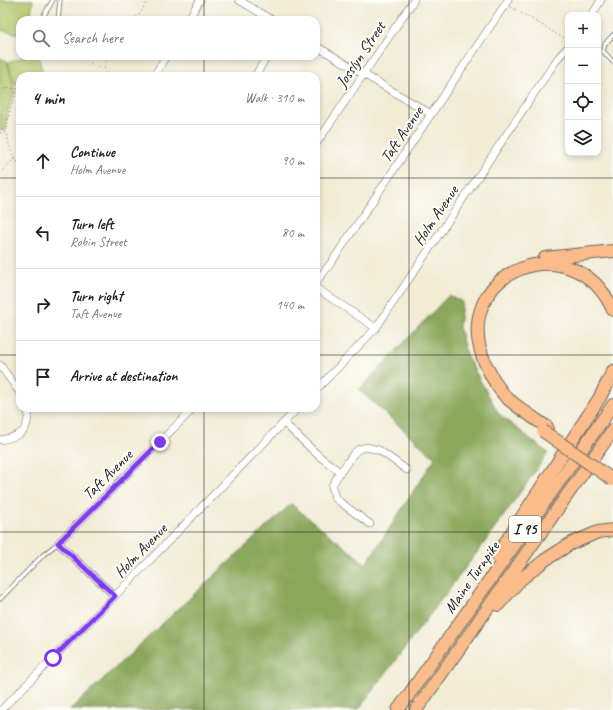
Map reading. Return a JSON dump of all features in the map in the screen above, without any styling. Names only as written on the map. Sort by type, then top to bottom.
[{"type":"highway","points":[[613,251],[519,261],[504,268],[492,278],[478,297],[473,313],[471,337],[474,352],[488,385],[501,400],[613,472]]},
{"type":"highway","points":[[613,310],[602,291],[590,279],[576,271],[553,264],[542,263],[523,267],[510,274],[497,284],[487,296],[480,311],[477,335],[480,351],[488,371],[505,396],[545,429],[613,480]]},
{"type":"highway","points":[[438,653],[493,566],[505,543],[600,398],[613,371]]},
{"type":"highway","name":"Maine Turnpike","points":[[398,710],[613,405]]},
{"type":"highway","name":"Maine Turnpike","points":[[416,710],[613,430]]},
{"type":"highway","points":[[484,613],[494,610],[520,580],[545,560],[570,544],[598,532],[613,530]]},
{"type":"street","points":[[190,16],[200,0]]},
{"type":"street","points":[[239,0],[265,16]]},
{"type":"street","name":"Josslyn Street","points":[[320,138],[414,0]]},
{"type":"street","points":[[594,12],[602,0]]},
{"type":"street","name":"Taft Avenue","points":[[320,277],[507,2]]},
{"type":"street","points":[[320,48],[431,114]]},
{"type":"street","name":"Holm Avenue","points":[[320,386],[376,328],[500,142],[558,58],[567,48]]},
{"type":"street","points":[[156,72],[164,60]]},
{"type":"street","points":[[257,72],[265,60]]},
{"type":"street","points":[[320,291],[376,328]]},
{"type":"street","points":[[0,365],[16,387]]},
{"type":"street","points":[[0,440],[19,434],[25,430],[28,422],[29,412]]},
{"type":"street","name":"Taft Avenue","points":[[58,543],[190,412]]},
{"type":"street","name":"Holm Avenue","points":[[1,710],[115,596],[294,412]]},
{"type":"street","points":[[284,423],[319,456],[340,472]]},
{"type":"street","points":[[370,524],[335,498],[332,486],[340,472],[359,449],[366,447],[379,450],[407,470]]},
{"type":"street","points":[[58,543],[115,596]]},
{"type":"lane","points":[[43,16],[53,0]]},
{"type":"lane","points":[[58,16],[60,0]]},
{"type":"lane","points":[[613,35],[605,44],[603,51],[613,62]]},
{"type":"lane","points":[[0,599],[43,555],[58,543]]},
{"type":"path","points":[[138,16],[148,0]]},
{"type":"path","points":[[507,2],[565,38]]},
{"type":"path","points":[[85,60],[104,72],[106,60]]},
{"type":"path","points":[[0,89],[16,89]]},
{"type":"path","points":[[0,173],[14,159],[7,133],[7,123],[10,105],[16,93]]},
{"type":"path","points":[[0,133],[7,133]]},
{"type":"green space","points":[[0,0],[33,0],[31,16],[16,16],[16,33],[0,30]]},
{"type":"green space","points":[[0,58],[7,61],[15,92],[9,107],[6,131],[0,130]]},
{"type":"green space","points":[[16,60],[39,60],[43,72],[16,72],[15,85],[8,62]]},
{"type":"green space","points":[[449,295],[462,302],[459,327],[467,357],[499,414],[548,453],[493,531],[358,710],[70,710],[291,504],[366,564],[435,458],[359,390]]},
{"type":"route","points":[[53,658],[115,596],[58,543],[160,442]]}]
